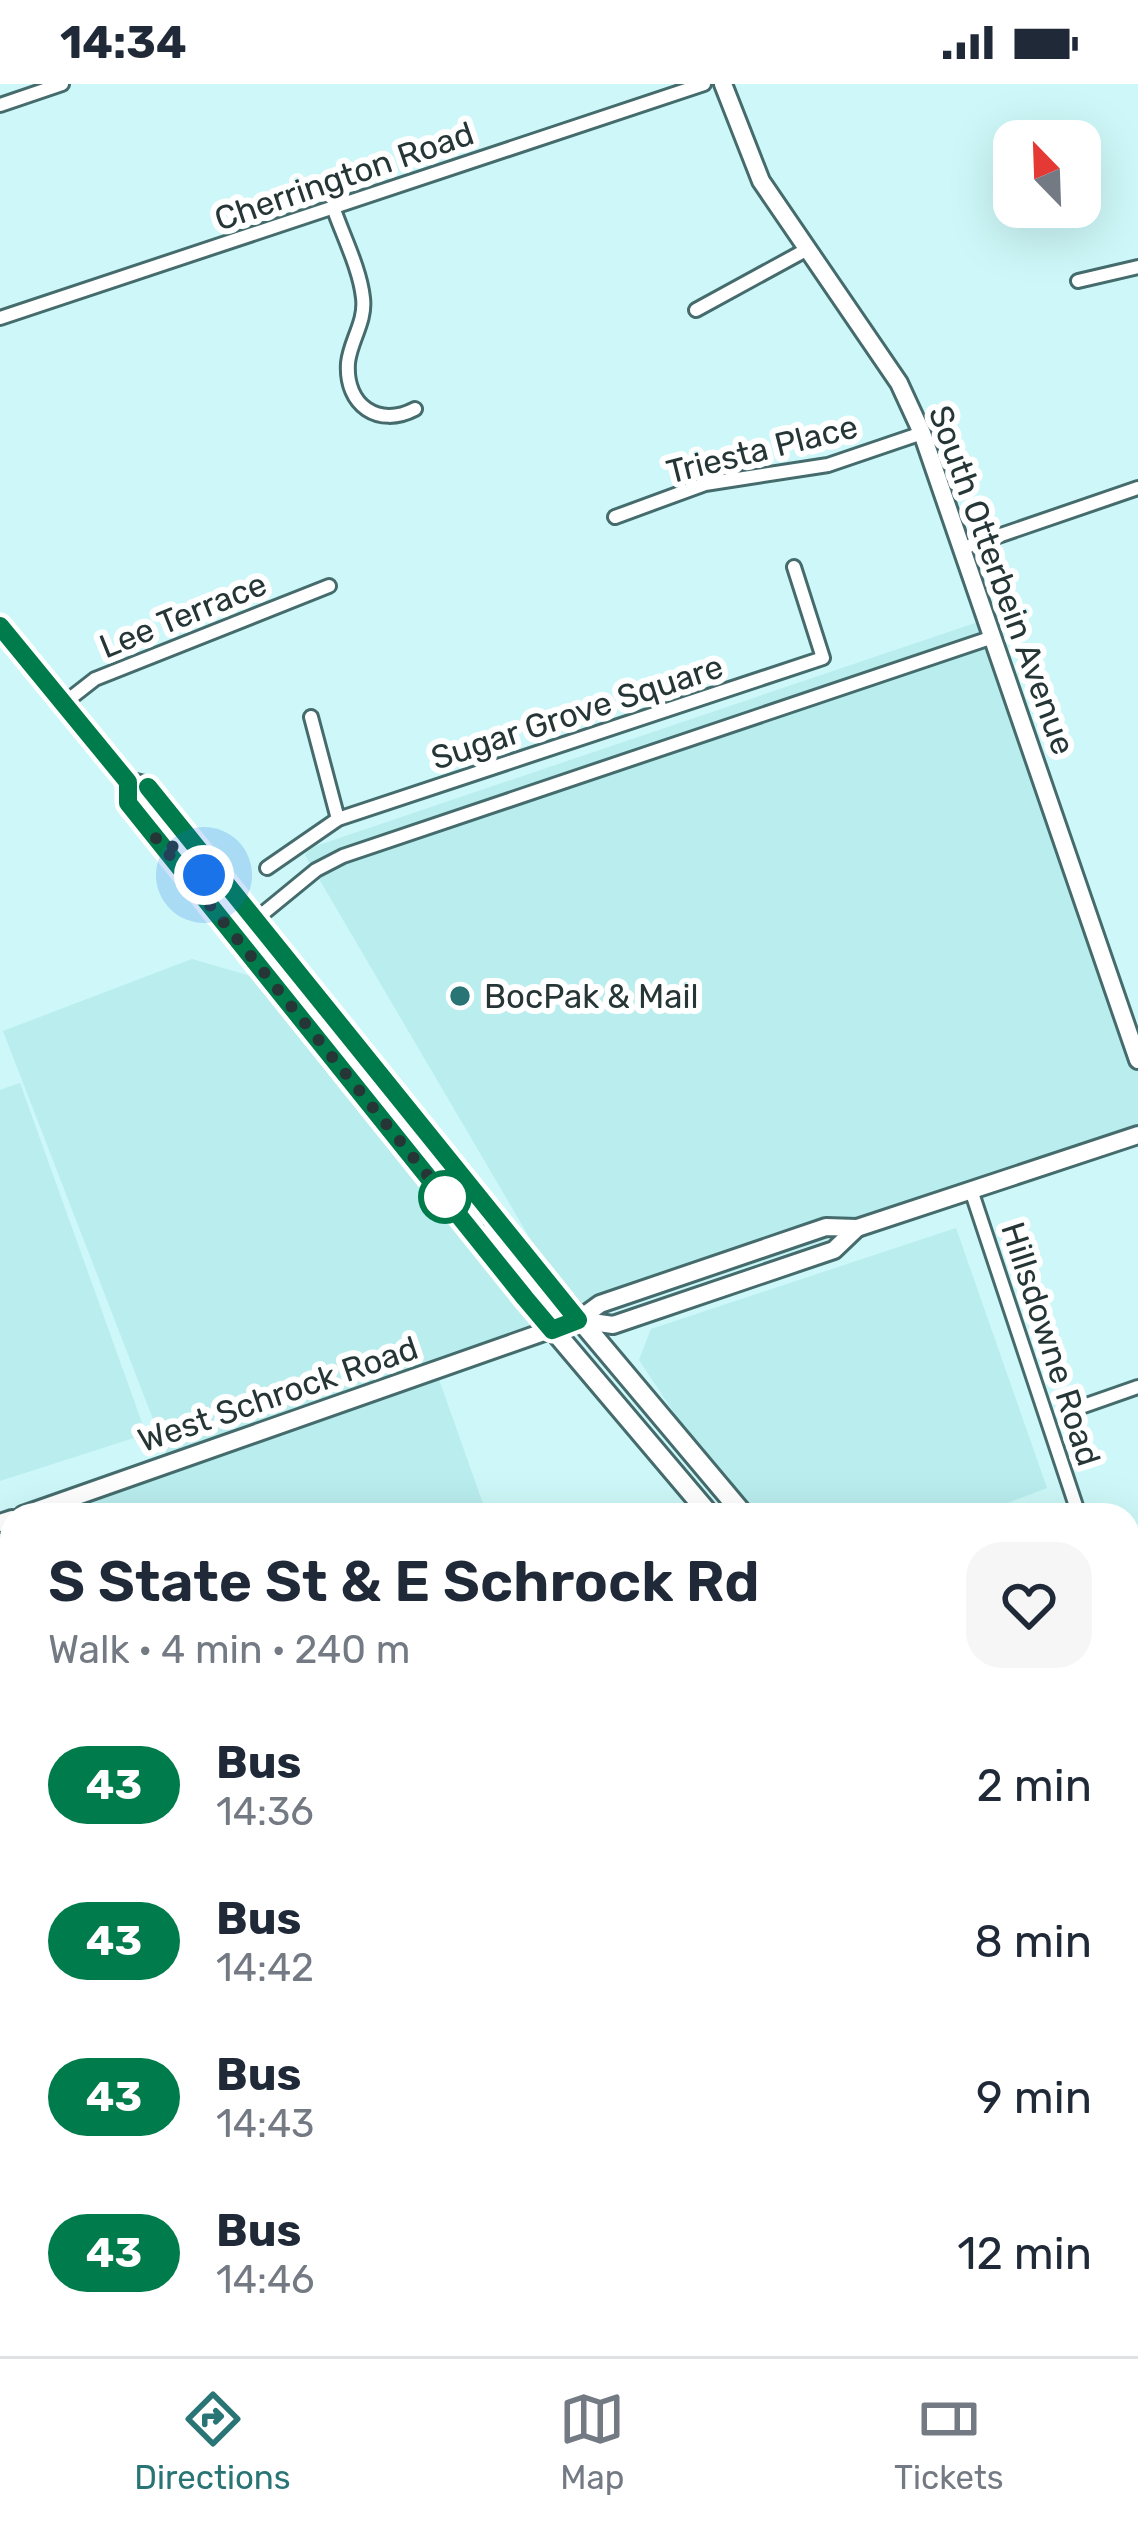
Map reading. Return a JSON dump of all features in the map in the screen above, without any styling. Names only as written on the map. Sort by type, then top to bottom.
[{"type":"main road","points":[[0,626],[128,782],[148,787],[578,1320],[734,1503]]},
{"type":"main road","points":[[128,782],[128,803],[552,1330],[700,1503]]},
{"type":"main road","points":[[128,803],[142,800],[169,829],[194,844]]},
{"type":"main road","points":[[155,837],[188,855],[236,916],[255,920]]},
{"type":"main road","points":[[235,936],[255,940],[333,1036],[365,1056]]},
{"type":"main road","points":[[422,1168],[440,1177],[556,1313],[578,1320]]},
{"type":"main road","points":[[682,1480],[710,1503]]},
{"type":"street","points":[[0,105],[62,84]]},
{"type":"street","name":"Cherrington Road","points":[[0,318],[704,84]]},
{"type":"street","name":"South Otterbein Avenue","points":[[723,84],[760,181],[804,251],[899,382],[922,434],[1138,1060]]},
{"type":"street","points":[[333,208],[363,295],[348,361],[356,395],[364,410],[381,418],[399,418],[416,409]]},
{"type":"street","points":[[696,310],[804,251]]},
{"type":"street","points":[[1078,281],[1138,267]]},
{"type":"street","name":"Triesta Place","points":[[616,518],[705,484],[828,465],[922,434]]},
{"type":"street","points":[[963,548],[1138,488]]},
{"type":"street","name":"Sugar Grove Square","points":[[267,868],[338,818],[824,658],[794,567]]},
{"type":"street","name":"Lee Terrace","points":[[63,704],[94,679],[329,586]]},
{"type":"street","points":[[255,920],[316,870],[343,856],[993,637]]},
{"type":"street","points":[[311,717],[338,818]]},
{"type":"street","name":"West Schrock Road","points":[[57,1503],[578,1320],[613,1325],[834,1250],[857,1228],[1138,1135]]},
{"type":"street","name":"Hillsdowne Road","points":[[971,1190],[1075,1503]]},
{"type":"street","points":[[1075,1409],[1138,1387]]},
{"type":"shaded area","points":[[987,619],[1138,1059],[1138,1135],[436,1371],[483,1503],[57,1503],[170,1463],[3,1031],[192,959],[316,995],[572,1310],[305,855],[313,847]]},
{"type":"shaded area","points":[[20,1083],[146,1434],[0,1481],[0,1090]]},
{"type":"shaded area","points":[[956,1228],[1047,1488],[1008,1503],[749,1503],[687,1432],[639,1360],[651,1329]]},
{"type":"bus line","name":"43","points":[[0,626],[128,782],[128,803],[525,1298],[552,1330],[578,1320],[148,787]]},
{"type":"place","name":"BocPak & Mail","points":[[460,996]]},
{"type":"route","points":[[204,875],[188,855],[155,837],[445,1197]]}]
